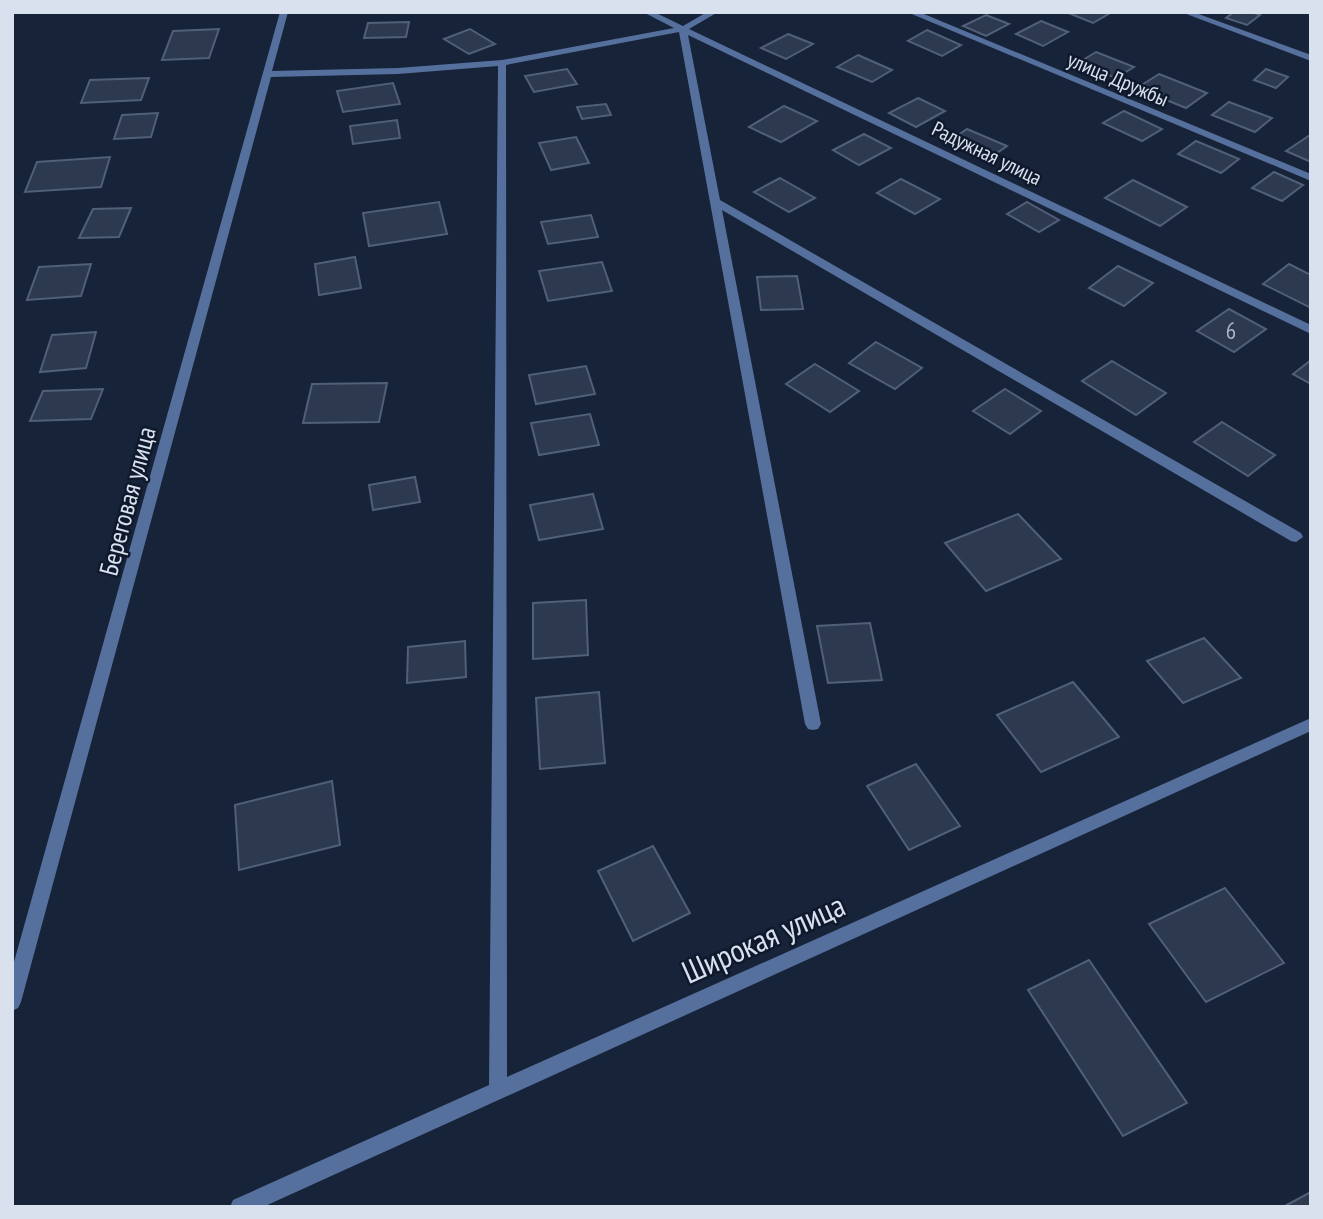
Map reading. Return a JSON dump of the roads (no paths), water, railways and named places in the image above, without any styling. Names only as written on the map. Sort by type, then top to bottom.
[{"type":"street","name":"Береговая улица","points":[[12,1002],[284,12]]},
{"type":"street","name":"Радужная улица","points":[[647,12],[1311,330]]},
{"type":"street","points":[[268,74],[398,71],[502,63],[683,29],[715,12]]},
{"type":"street","name":"улица Дружбы","points":[[911,12],[1311,178]]},
{"type":"street","points":[[1185,12],[1311,58]]},
{"type":"street","points":[[683,29],[813,724]]},
{"type":"street","points":[[498,1090],[502,63]]},
{"type":"street","points":[[716,202],[1296,537]]},
{"type":"street","name":"Широкая улица","points":[[240,1207],[1311,724]]}]
